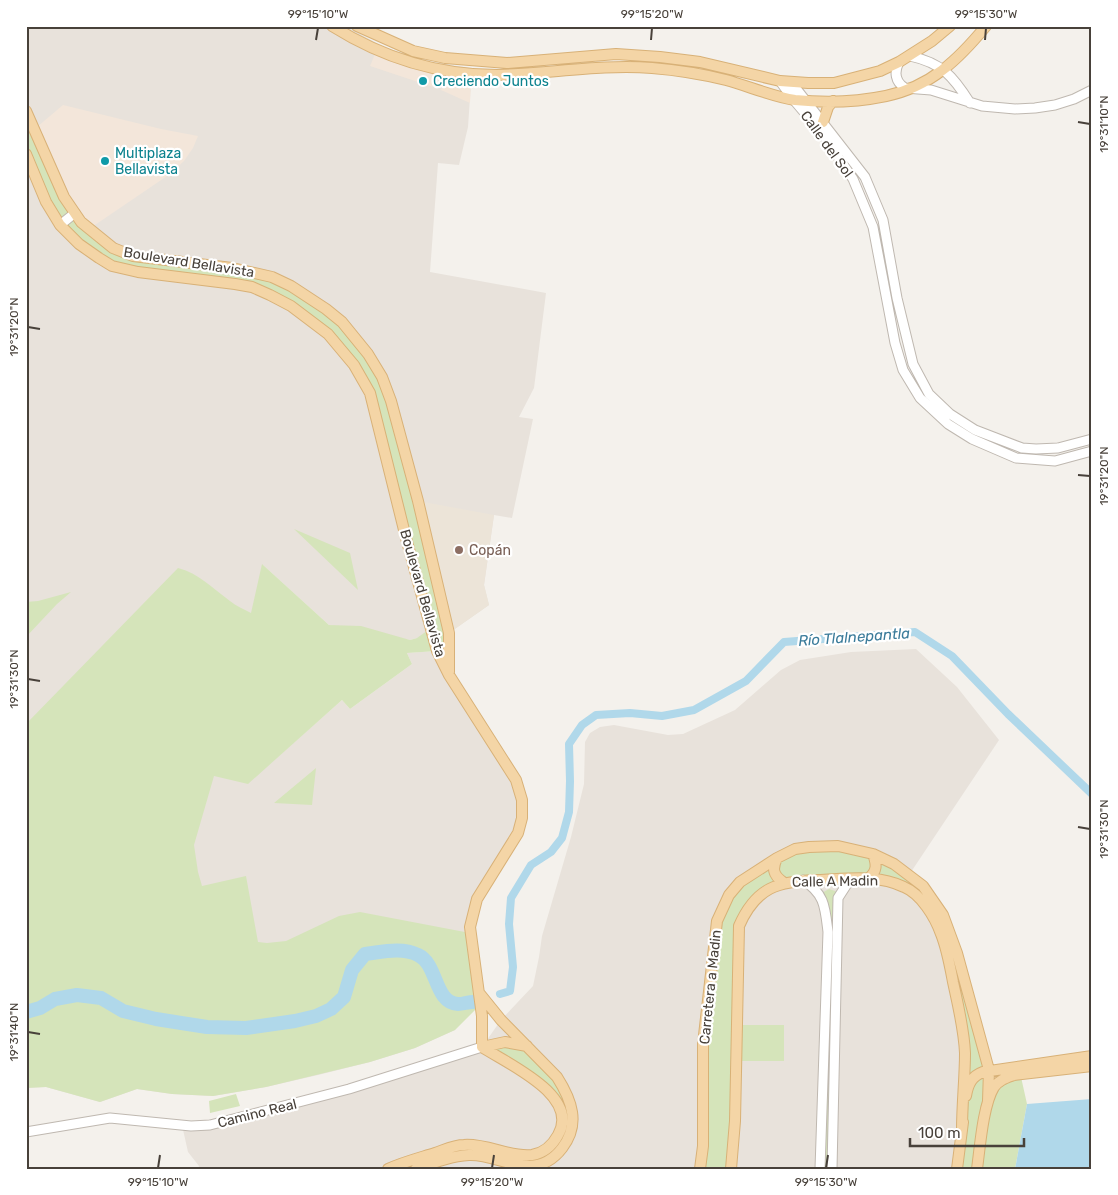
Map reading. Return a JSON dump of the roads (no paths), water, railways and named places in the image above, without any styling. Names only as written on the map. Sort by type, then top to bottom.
[{"type":"main road","points":[[332,26],[358,42],[405,61],[442,71],[485,74],[597,68],[651,68],[697,74],[763,90],[793,100],[833,101],[861,100],[910,90],[929,80],[961,55],[986,26]]},
{"type":"main road","points":[[357,26],[413,51],[445,58],[507,63],[625,55],[660,57],[700,62],[780,81],[834,83],[880,71],[900,62],[932,41],[950,26]]},
{"type":"main road","points":[[485,62],[485,74]]},
{"type":"main road","points":[[763,90],[767,78]]},
{"type":"main road","points":[[823,122],[828,107],[833,101]]},
{"type":"main road","name":"Boulevard Bellavista","points":[[26,111],[58,186],[74,214],[91,231],[113,248],[122,253],[146,258],[240,269],[272,276],[326,309],[354,335],[382,377],[401,439],[418,501],[449,633],[449,675]]},
{"type":"main road","name":"Boulevard Bellavista","points":[[26,154],[46,202],[60,225],[79,244],[112,266],[138,272],[252,287],[270,295],[291,306],[328,334],[354,365],[370,393],[406,538],[435,643],[449,675],[516,780],[522,800],[522,818],[518,833],[478,899],[473,914],[470,933],[481,995],[482,1047]]},
{"type":"main road","name":"Carretera a Madin","points":[[700,1169],[703,1146],[703,1044],[717,922],[729,895],[740,882],[777,858],[795,850],[838,846],[873,854],[894,864],[923,886],[943,915],[957,953],[989,1070]]},
{"type":"main road","points":[[869,878],[876,869],[873,854]]},
{"type":"main road","points":[[777,858],[773,866],[774,872],[783,882]]},
{"type":"main road","name":"Calle A Madin","points":[[731,1169],[735,1121],[739,926],[752,902],[772,887],[783,882],[869,878],[889,881],[906,887],[918,897],[941,933],[962,1021],[965,1054],[962,1129]]},
{"type":"main road","name":"Boulevard Bellavista","points":[[416,1169],[445,1159],[468,1155],[528,1166],[539,1165],[557,1155],[566,1143],[573,1114],[569,1099],[557,1076],[494,1012],[481,995]]},
{"type":"main road","points":[[482,1047],[505,1042],[531,1049],[537,1060],[536,1066],[530,1072],[522,1073]]},
{"type":"main road","points":[[388,1169],[464,1144],[529,1155],[546,1149],[554,1143],[562,1124],[562,1109],[551,1093],[482,1047]]},
{"type":"main road","points":[[957,1169],[967,1092],[970,1082],[975,1075],[989,1070],[1092,1056]]},
{"type":"main road","points":[[988,1101],[994,1087],[1002,1079],[1014,1075],[1092,1066]]},
{"type":"main road","points":[[977,1169],[988,1101],[989,1070]]},
{"type":"street","points":[[910,56],[928,60],[944,69],[960,87],[970,103]]},
{"type":"street","points":[[900,62],[896,70],[896,79],[902,86],[910,90],[932,90],[970,103],[998,108],[1035,108],[1074,99],[1092,90]]},
{"type":"street","name":"Calle del Sol","points":[[780,81],[793,100],[821,132],[854,179],[873,227],[895,344],[903,370],[920,398],[948,424],[972,439],[1016,458],[1055,461],[1092,451]]},
{"type":"street","name":"Calle del Sol","points":[[791,82],[865,177],[883,220],[896,298],[913,364],[929,394],[950,414],[975,430],[1022,448],[1058,448],[1092,439]]},
{"type":"street","points":[[60,225],[74,214]]},
{"type":"street","points":[[832,1169],[838,898],[847,884],[855,879]]},
{"type":"street","points":[[803,880],[820,894],[828,932],[820,1169]]},
{"type":"street","name":"Camino Real","points":[[26,1132],[110,1118],[191,1126],[210,1125],[344,1091],[482,1047]]},
{"type":"water","points":[[1092,1099],[1092,1169],[1015,1169],[1027,1104]]},
{"type":"waterway","name":"Río Tlalnepantla","points":[[500,994],[510,991],[513,967],[509,924],[511,898],[531,865],[551,852],[562,838],[569,812],[569,744],[582,725],[596,715],[630,713],[662,716],[694,710],[746,681],[784,642],[915,632],[952,656],[1008,714],[1092,794]]},
{"type":"waterway","name":"Río Tlalnepantla","points":[[26,1012],[40,1008],[55,999],[77,995],[101,998],[123,1011],[156,1019],[207,1027],[246,1028],[295,1021],[316,1016],[331,1009],[344,997],[352,970],[365,954],[392,951],[405,951],[418,955],[424,960],[429,966],[444,997],[450,1002],[458,1004],[473,1002]]},
{"type":"place","name":"Creciendo Juntos","points":[[423,81]]},
{"type":"place","name":"Multiplaza Bellavista","points":[[105,161]]},
{"type":"place","name":"Copán","points":[[459,550]]}]
